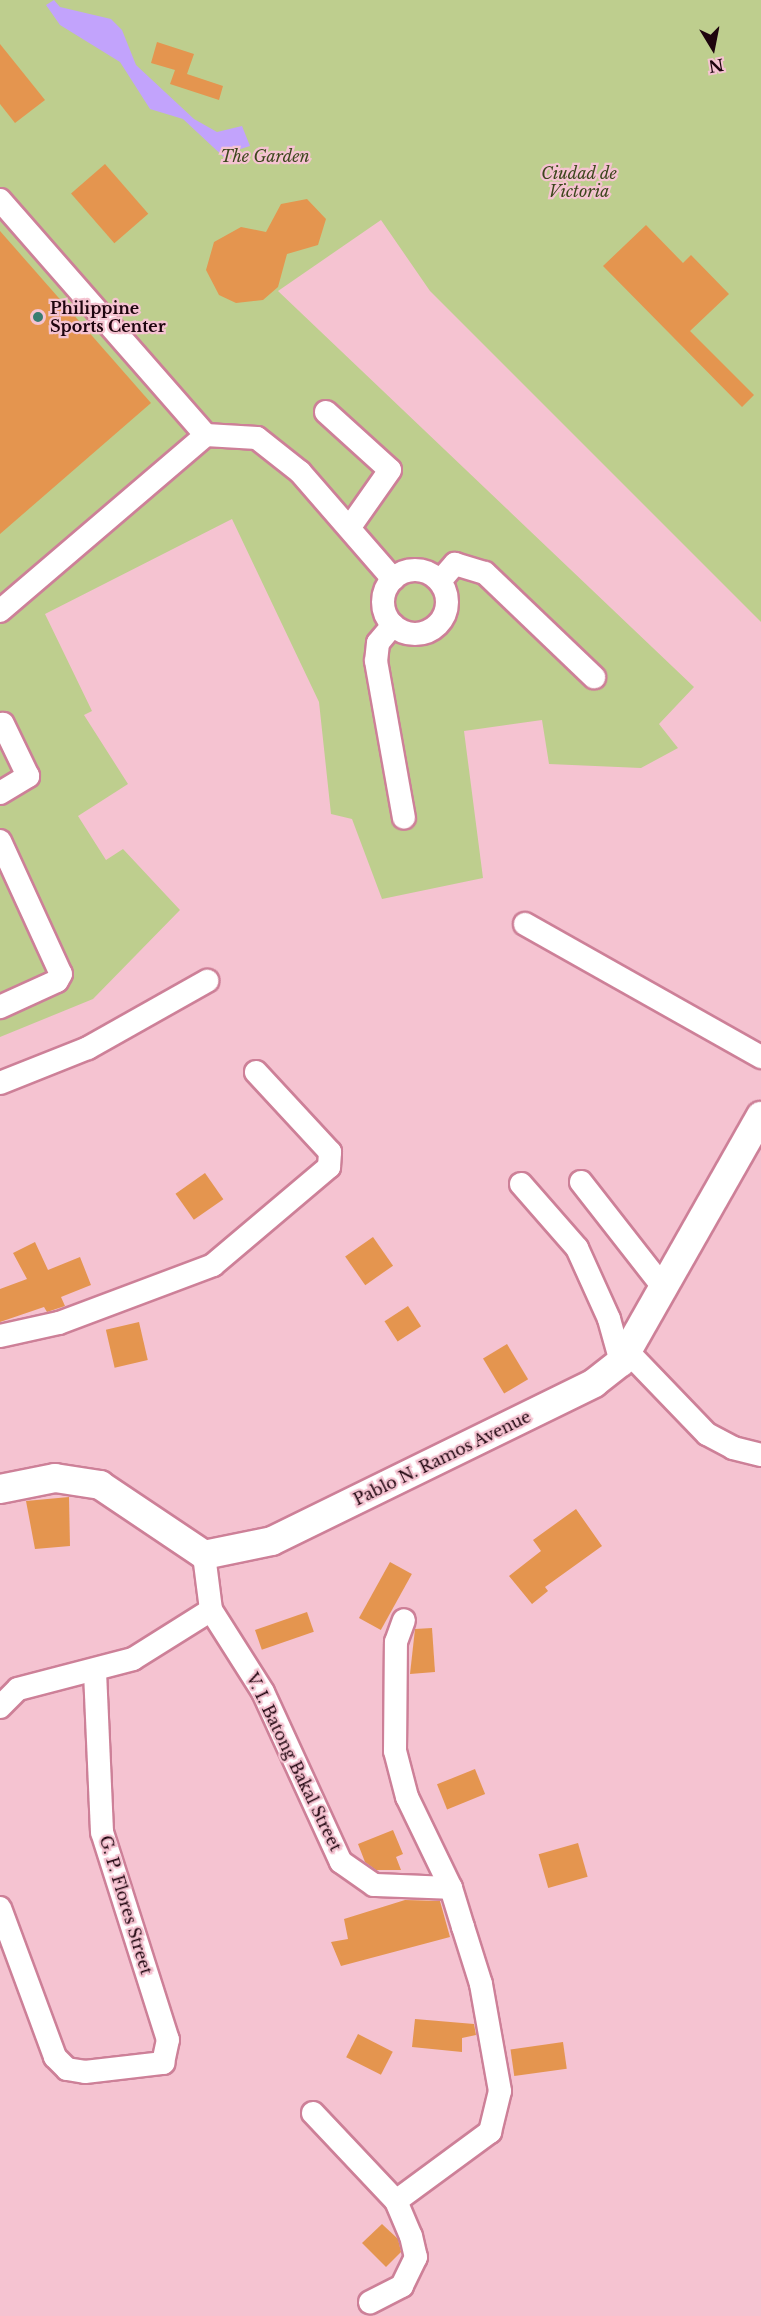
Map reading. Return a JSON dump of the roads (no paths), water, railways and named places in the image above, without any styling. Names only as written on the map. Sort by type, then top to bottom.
[{"type":"street","points":[[0,200],[206,435]]},
{"type":"street","points":[[326,412],[390,470],[350,527]]},
{"type":"street","points":[[0,611],[206,435],[257,438],[300,472],[393,579]]},
{"type":"street","points":[[440,581],[455,564],[485,573],[594,677]]},
{"type":"street","points":[[412,570],[440,581],[448,599],[437,626],[417,634],[393,626],[383,598],[393,579],[412,570]]},
{"type":"street","points":[[393,626],[378,643],[376,661],[404,818]]},
{"type":"street","points":[[0,793],[28,776],[3,724]]},
{"type":"street","points":[[0,842],[61,974],[57,981],[0,1007]]},
{"type":"street","points":[[525,924],[761,1057]]},
{"type":"street","points":[[0,1083],[88,1048],[207,981]]},
{"type":"street","points":[[0,1336],[59,1323],[213,1265],[329,1167],[330,1152],[256,1072]]},
{"type":"street","name":"Pablo N. Ramos Avenue","points":[[204,1555],[272,1541],[594,1383],[624,1356],[761,1116]]},
{"type":"street","points":[[581,1182],[663,1287]]},
{"type":"street","points":[[521,1184],[577,1248],[624,1356],[707,1434],[733,1448],[761,1455]]},
{"type":"street","points":[[0,1489],[55,1478],[100,1485],[204,1555]]},
{"type":"street","name":"V. I. Batong Bakal Street","points":[[204,1555],[212,1610],[263,1692],[341,1862],[374,1885],[451,1888]]},
{"type":"street","points":[[0,1707],[18,1689],[95,1672],[133,1659],[212,1610]]},
{"type":"street","points":[[396,2201],[490,2132],[498,2114],[500,2091],[481,1984],[451,1888],[413,1811],[394,1751],[396,1652],[404,1620]]},
{"type":"street","name":"G. P. Flores Street","points":[[0,1908],[56,2057],[68,2069],[85,2072],[163,2063],[168,2040],[102,1832],[95,1672]]},
{"type":"street","points":[[313,2113],[396,2201],[416,2258],[402,2286],[370,2302]]},
{"type":"place","name":"Philippine Sports Center","points":[[38,317]]},
{"type":"park label","name":"The Garden","points":[[265,156]]},
{"type":"park label","name":"Ciudad de Victoria","points":[[579,182]]}]
